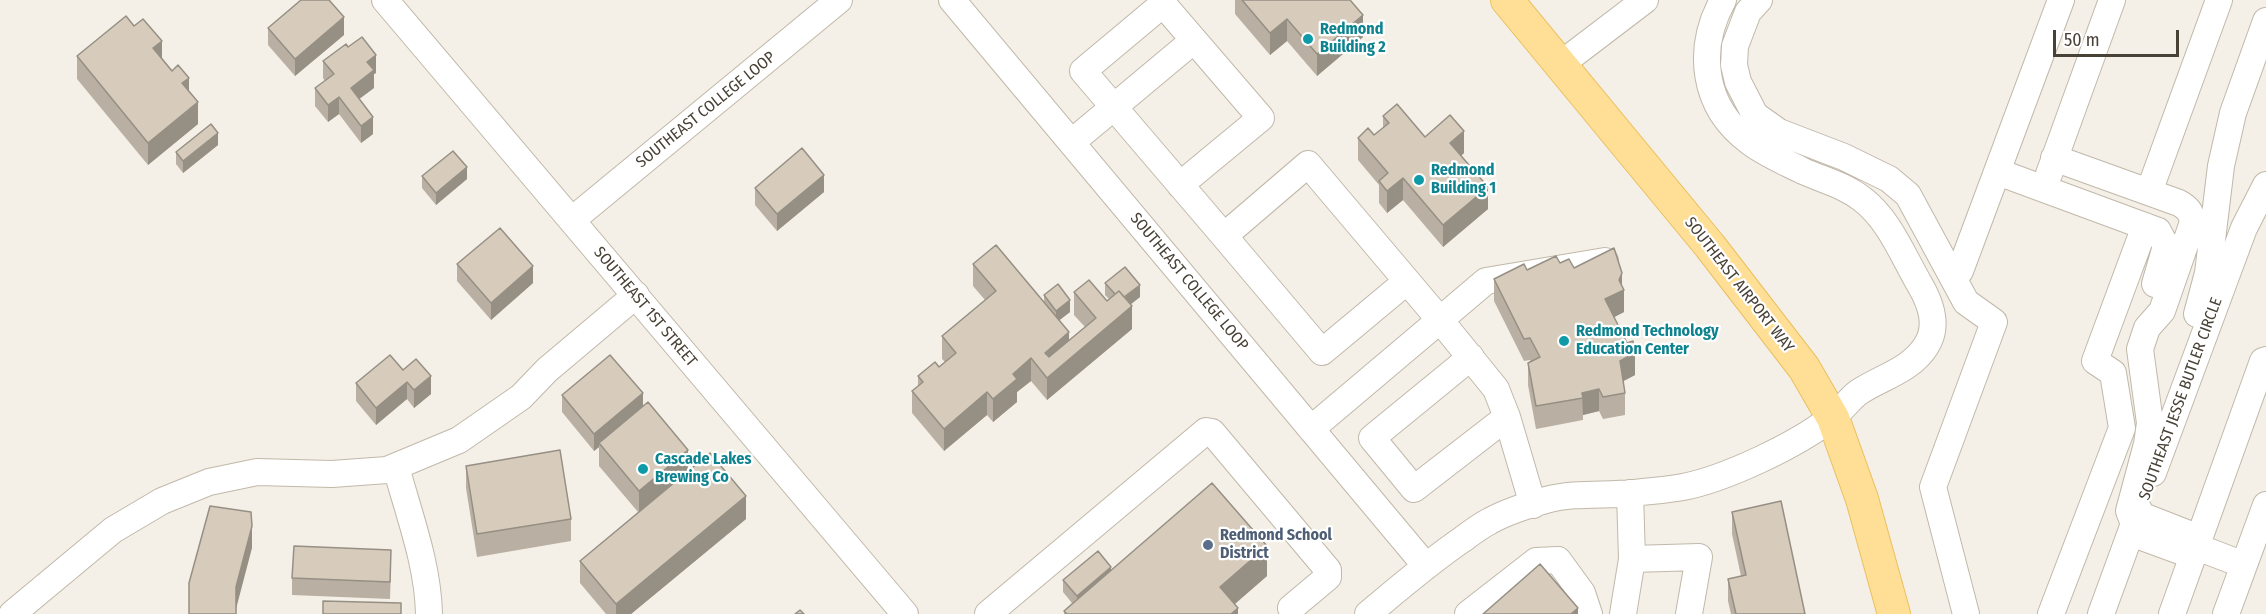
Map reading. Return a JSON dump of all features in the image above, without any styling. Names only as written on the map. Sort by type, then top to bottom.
[{"type":"main road","name":"SOUTHEAST AIRPORT WAY","points":[[1507,0],[1737,279],[1804,368],[1833,417],[1869,520],[1894,614]]},
{"type":"street","name":"SOUTHEAST 1ST STREET","points":[[385,0],[905,614]]},
{"type":"street","name":"SOUTHEAST COLLEGE LOOP","points":[[572,220],[839,0]]},
{"type":"street","name":"SOUTHEAST COLLEGE LOOP","points":[[952,0],[1425,566]]},
{"type":"street","points":[[1561,64],[1617,9],[1645,0]]},
{"type":"street","points":[[1368,614],[1425,566],[1490,520],[1548,499],[1684,487],[1735,470],[1793,443],[1833,417],[1857,393],[1908,366],[1920,355],[1933,332],[1933,315],[1923,291],[1886,225],[1873,208],[1848,189],[1806,172],[1750,143],[1730,123],[1715,99],[1707,71],[1707,41],[1723,0]]},
{"type":"street","points":[[1759,0],[1748,12],[1735,46],[1734,65],[1738,82],[1755,115],[1779,132],[1844,157],[1889,179],[1908,195],[1966,302],[1994,322],[1933,487],[1966,614]]},
{"type":"street","points":[[1953,276],[1960,271],[2061,0]]},
{"type":"street","points":[[2043,189],[2112,0]]},
{"type":"street","points":[[2149,192],[2219,0]]},
{"type":"street","points":[[1180,185],[1261,118],[1163,4],[1083,71],[1322,352],[1406,282]]},
{"type":"street","points":[[2192,368],[2187,360],[2208,273],[2224,156],[2233,113],[2266,21]]},
{"type":"street","points":[[1072,142],[1194,40]]},
{"type":"street","points":[[1764,151],[1771,149],[1898,196],[1908,195]]},
{"type":"street","points":[[2054,158],[2187,208],[2193,222],[2162,311],[2147,328]]},
{"type":"street","points":[[1224,236],[1308,164],[1496,389],[1507,417],[1533,505]]},
{"type":"street","points":[[1998,172],[2158,231],[2166,246],[2163,262],[2147,305],[2147,328],[2140,349],[2150,423],[2147,444],[2129,511],[2134,524],[2183,552],[2198,547],[2244,565]]},
{"type":"street","name":"SOUTHEAST JESSE BUTLER CIRCLE","points":[[2101,614],[2244,228],[2266,185]]},
{"type":"street","points":[[2051,614],[2121,428],[2113,373],[2095,362],[2145,226]]},
{"type":"street","points":[[1311,429],[1486,281],[1605,261]]},
{"type":"street","points":[[12,614],[113,530],[162,501],[208,482],[257,472],[332,474],[387,470],[459,440],[521,397],[547,370],[636,296]]},
{"type":"street","points":[[1471,357],[1372,438],[1414,489],[1507,417]]},
{"type":"street","points":[[2172,614],[2263,361],[2266,360]]},
{"type":"street","points":[[988,614],[1206,431],[1212,432],[1328,570],[1328,577],[1290,612]]},
{"type":"street","points":[[396,467],[420,552],[429,601],[429,614]]},
{"type":"street","points":[[1623,614],[1632,559],[1630,493]]},
{"type":"street","points":[[2226,614],[2266,505]]},
{"type":"street","points":[[1632,559],[1699,557],[1689,614]]},
{"type":"street","points":[[1468,614],[1536,561],[1558,560],[1582,593],[1588,614]]},
{"type":"building","points":[[301,0],[329,0],[344,17],[295,59],[268,28]]},
{"type":"building","points":[[1242,0],[1350,0],[1363,15],[1317,54],[1287,19],[1270,33]]},
{"type":"building","points":[[126,16],[134,26],[143,19],[162,41],[153,48],[172,71],[178,65],[189,78],[182,83],[198,102],[148,143],[77,56]]},
{"type":"building","points":[[362,37],[376,55],[367,62],[374,70],[351,88],[373,117],[361,126],[339,97],[328,105],[315,88],[334,74],[323,61],[346,44],[348,47]]},
{"type":"building","name":"Redmond Building 1","points":[[1397,104],[1425,137],[1450,115],[1464,131],[1450,143],[1488,187],[1443,225],[1403,178],[1387,191],[1379,181],[1388,173],[1358,138],[1368,128],[1374,135],[1389,123],[1383,116]]},
{"type":"building","points":[[211,124],[218,133],[183,161],[176,152]]},
{"type":"building","points":[[802,148],[824,175],[777,214],[755,188]]},
{"type":"building","points":[[453,151],[467,167],[436,193],[422,176]]},
{"type":"building","points":[[500,228],[533,266],[491,303],[457,264]]},
{"type":"building","points":[[996,245],[1069,332],[1045,353],[1049,357],[1096,318],[1074,292],[1089,280],[1107,301],[1119,291],[1132,306],[1047,378],[1031,358],[1013,374],[1017,379],[993,399],[987,392],[944,429],[912,391],[923,382],[918,376],[935,362],[939,367],[956,353],[942,336],[996,291],[973,264]]},
{"type":"building","name":"Redmond Technology Education Center","points":[[1614,248],[1622,273],[1619,280],[1624,290],[1605,299],[1627,343],[1633,341],[1635,353],[1620,361],[1625,393],[1603,397],[1599,389],[1582,393],[1583,398],[1536,406],[1528,363],[1540,357],[1530,338],[1524,339],[1494,279],[1524,264],[1527,270],[1556,256],[1560,263],[1569,259],[1574,268]]},
{"type":"building","points":[[1125,267],[1140,285],[1124,297],[1119,291],[1115,294],[1105,283]]},
{"type":"building","points":[[1058,284],[1070,300],[1056,311],[1044,295]]},
{"type":"building","points":[[390,355],[403,370],[416,359],[431,376],[414,390],[407,382],[376,408],[356,383]]},
{"type":"building","points":[[610,355],[643,393],[594,434],[562,395]]},
{"type":"building","points":[[648,402],[688,450],[639,491],[599,443]]},
{"type":"building","points":[[560,450],[571,519],[477,534],[466,466]]},
{"type":"building","points":[[710,453],[746,496],[616,604],[580,561]]},
{"type":"building","points":[[1212,483],[1267,546],[1220,587],[1238,608],[1231,614],[1067,614],[1064,611]]},
{"type":"building","points":[[1781,501],[1805,614],[1736,614],[1728,579],[1746,575],[1732,512]]},
{"type":"building","points":[[210,506],[251,512],[252,526],[236,587],[236,614],[189,614],[189,583]]},
{"type":"building","points":[[294,546],[391,550],[390,582],[292,578]]},
{"type":"building","points":[[1098,551],[1111,567],[1077,596],[1063,580]]},
{"type":"building","points":[[1540,564],[1578,608],[1571,614],[1483,614]]},
{"type":"building","points":[[323,601],[401,603],[401,614],[323,614]]},
{"type":"place","name":"Redmond Building 2","points":[[1308,39]]},
{"type":"place","name":"Redmond Building 1","points":[[1419,180]]},
{"type":"place","name":"Redmond Technology Education Center","points":[[1564,341]]},
{"type":"place","name":"Cascade Lakes Brewing Co","points":[[643,469]]},
{"type":"place","name":"Redmond School District","points":[[1208,545]]}]
